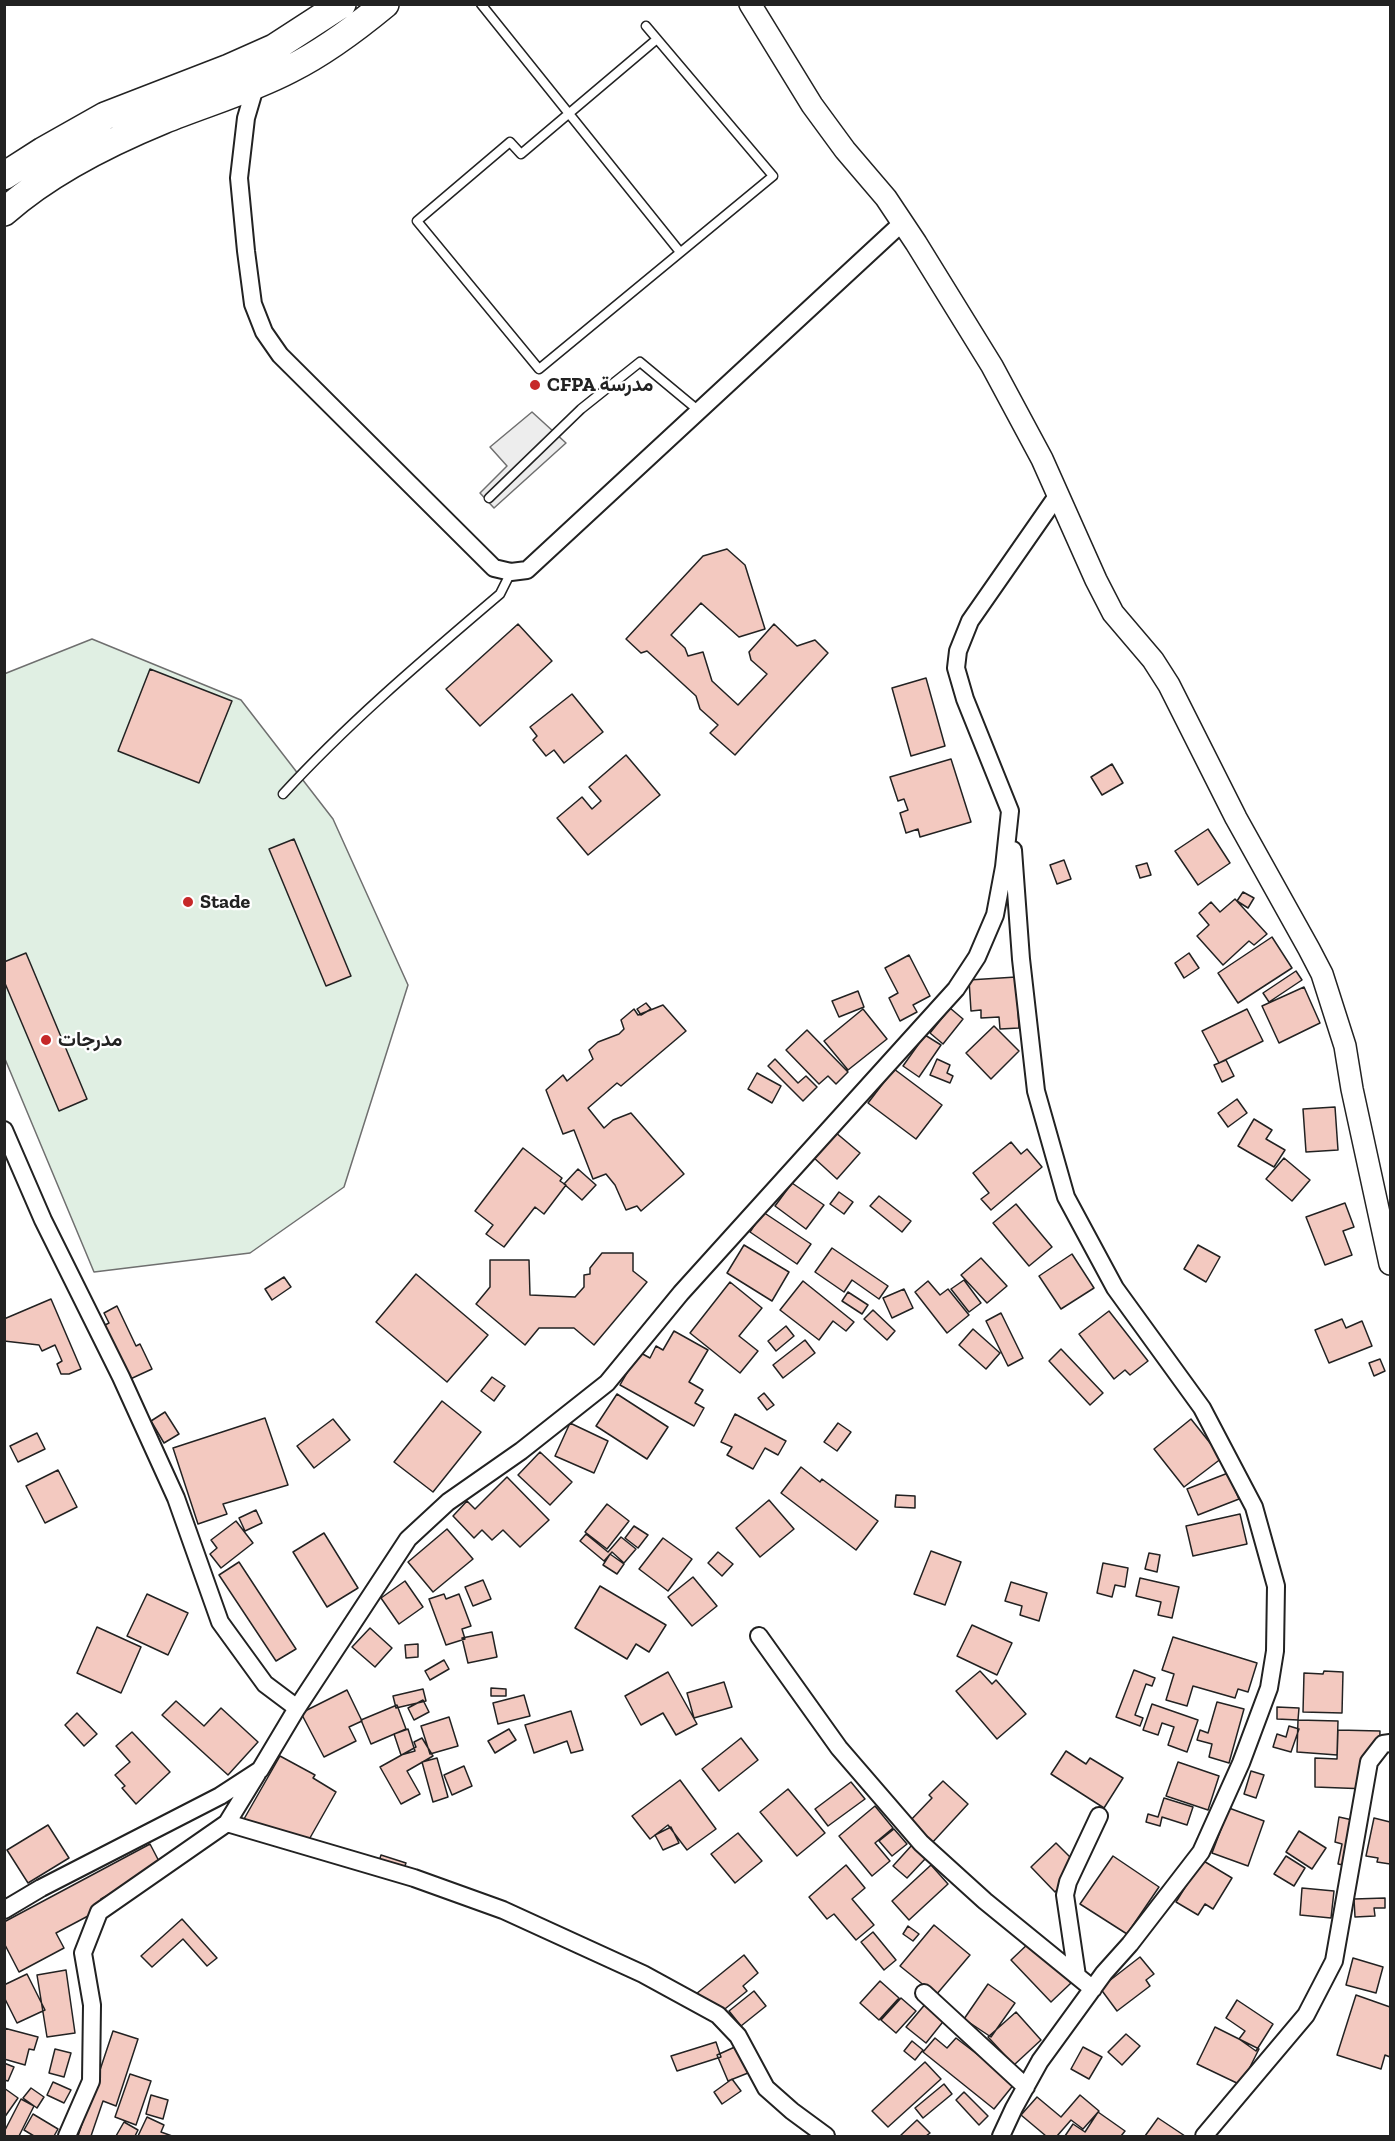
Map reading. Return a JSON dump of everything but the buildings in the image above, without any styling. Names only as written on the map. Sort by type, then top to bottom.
[{"type":"main road","points":[[4,177],[43,151],[105,116],[274,48],[342,4]]},
{"type":"main road","points":[[4,212],[62,170],[79,161],[162,121],[221,99],[290,69],[323,50],[385,4]]},
{"type":"street","points":[[750,4],[812,105],[845,150],[886,198],[948,292],[992,366],[1042,459],[1113,614],[1153,660],[1169,685],[1236,818],[1322,974],[1345,1046],[1352,1089],[1389,1252]]},
{"type":"street","points":[[256,84],[246,118],[239,178],[253,304],[264,332],[280,355],[494,568],[511,572],[528,570],[902,223]]},
{"type":"street","points":[[1001,2136],[1040,2061],[1093,1989],[1201,1852],[1241,1763],[1269,1688],[1275,1651],[1276,1586],[1254,1507],[1202,1408],[1115,1288],[1066,1197],[1036,1091],[1021,959],[1010,811],[965,699],[956,668],[958,651],[970,621],[1057,496]]},
{"type":"street","points":[[67,2136],[91,2081],[92,2005],[83,1953],[99,1912],[227,1823],[297,1708],[408,1539],[448,1502],[521,1451],[607,1383],[681,1293],[956,989],[977,957],[995,915],[1004,867],[1010,811]]},
{"type":"street","points":[[4,1130],[43,1220],[121,1377],[176,1498],[220,1622],[265,1684],[297,1708]]},
{"type":"street","points":[[759,1636],[839,1748],[921,1842],[985,1900],[1093,1989]]},
{"type":"street","points":[[1204,2136],[1306,2015],[1334,1961],[1369,1762],[1383,1744],[1390,1743]]},
{"type":"street","points":[[4,1910],[41,1888],[220,1796],[260,1770]]},
{"type":"street","points":[[1077,1976],[1065,1896],[1068,1882],[1099,1816]]},
{"type":"street","points":[[227,1823],[414,1878],[503,1910],[643,1974],[718,2015],[738,2036],[766,2088],[826,2136]]},
{"type":"street","points":[[924,1993],[1026,2087]]},
{"type":"lane","points":[[481,4],[680,252]]},
{"type":"lane","points":[[646,26],[773,176],[539,369],[417,221],[510,142],[521,154],[657,39]]},
{"type":"lane","points":[[489,498],[581,409],[640,362],[699,411]]},
{"type":"lane","points":[[283,794],[373,703],[500,594],[511,572]]},
{"type":"green space","name":"Stade","points":[[92,639],[241,700],[333,819],[408,985],[344,1187],[250,1253],[94,1272],[5,1059],[4,674]]},
{"type":"shaded area","points":[[532,412],[566,443],[494,508],[480,493],[507,466],[490,447]]},
{"type":"place","name":"CFPA مدرسة","points":[[535,385]]},
{"type":"place","name":"Stade","points":[[188,902]]},
{"type":"place","name":"مدرجات","points":[[46,1040]]}]
